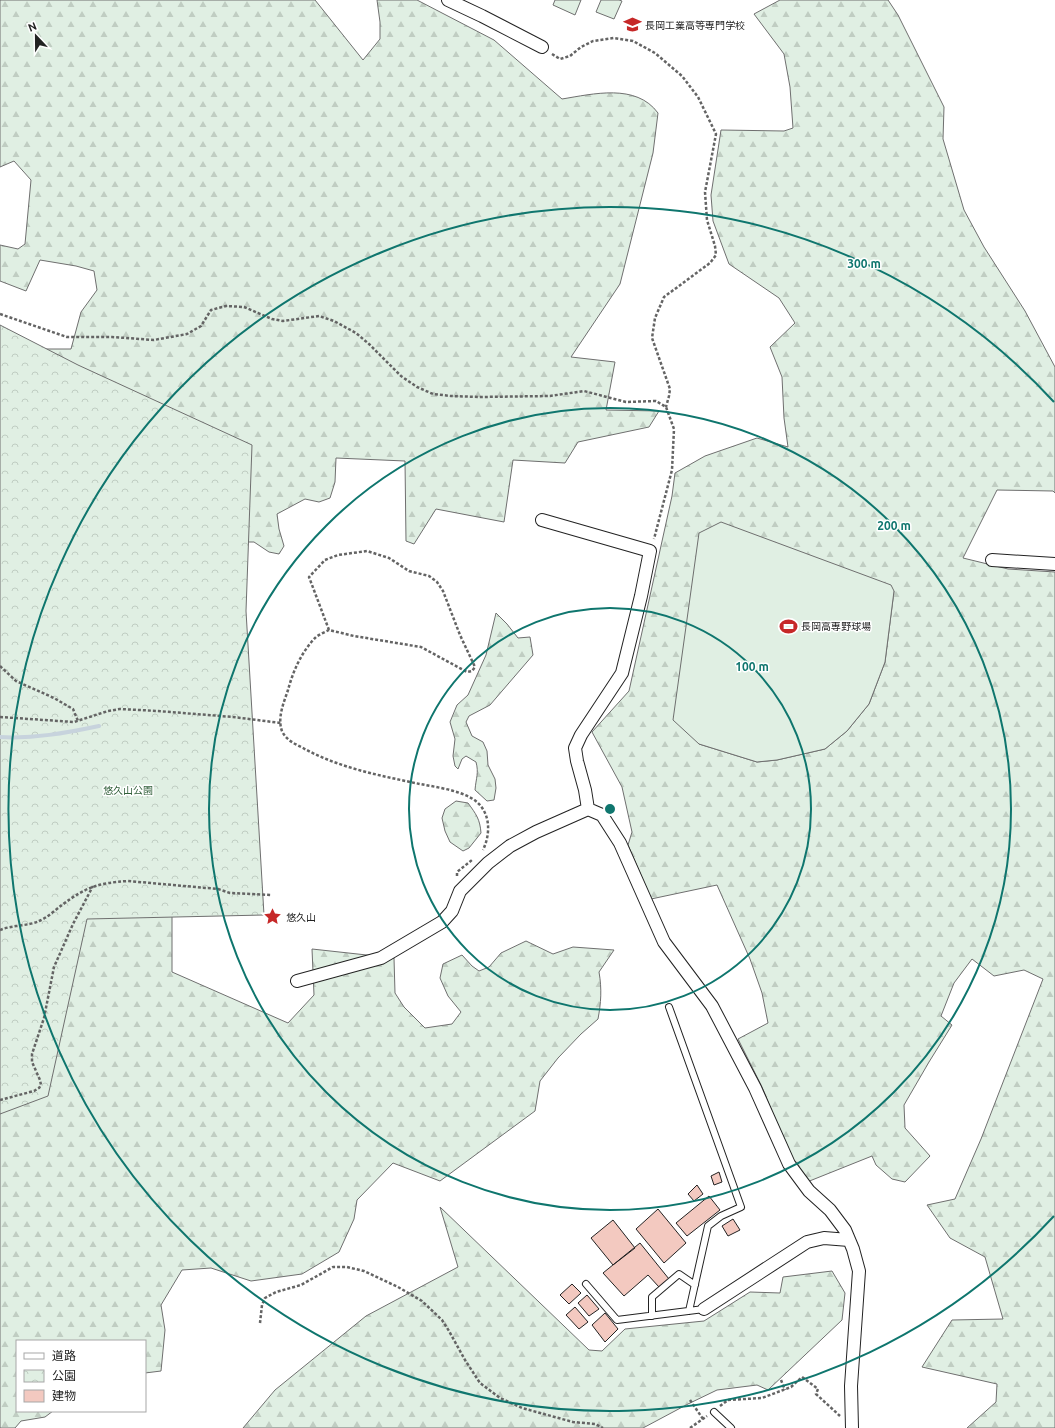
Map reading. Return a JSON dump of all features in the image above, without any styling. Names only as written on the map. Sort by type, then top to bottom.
[{"type":"street","points":[[448,0],[542,47]]},
{"type":"street","points":[[542,520],[650,551],[642,596],[622,673],[581,735],[575,748],[588,809]]},
{"type":"street","points":[[992,560],[1055,564]]},
{"type":"street","points":[[297,981],[382,958],[442,922],[452,911],[460,891],[488,863],[510,846],[536,832],[588,809],[602,815],[620,843],[664,942],[712,1006],[755,1088],[789,1164],[809,1191],[830,1210],[845,1230],[859,1271],[852,1386],[852,1428]]},
{"type":"street","points":[[704,1309],[807,1242],[824,1238],[849,1240]]},
{"type":"lane","points":[[669,1007],[741,1207],[721,1216],[708,1226],[689,1311]]},
{"type":"lane","points":[[652,1316],[652,1297],[679,1274],[695,1285]]},
{"type":"lane","points":[[586,1284],[617,1320],[704,1309]]},
{"type":"lane","points":[[714,1412],[731,1428]]},
{"type":"path","points":[[542,47],[560,59],[570,56],[581,47],[593,41],[614,38],[633,41],[655,53],[682,76],[698,97],[716,134],[705,192],[707,220],[716,246],[716,255],[710,263],[664,297],[655,318],[652,338],[670,389],[666,407],[674,429],[672,470],[650,551]]},
{"type":"path","points":[[0,314],[67,337],[112,337],[154,340],[188,334],[201,326],[211,310],[226,306],[244,307],[272,319],[283,321],[319,316],[334,321],[356,333],[401,376],[417,387],[433,394],[479,397],[550,396],[584,391],[626,402],[656,401],[666,407]]},
{"type":"path","points":[[329,630],[309,577],[325,560],[338,555],[367,551],[389,558],[409,571],[429,576],[437,582],[443,591],[460,635],[475,667],[472,671],[467,672],[421,648],[329,630],[317,636],[307,648],[293,671],[282,707],[280,723],[282,732],[289,741],[312,753],[341,764],[455,792],[473,800],[483,808],[489,822],[488,837],[483,850],[478,854]]},
{"type":"path","points":[[0,666],[16,682],[54,698],[73,709],[78,721]]},
{"type":"path","points":[[0,717],[74,722],[108,711],[120,709],[233,717],[280,723]]},
{"type":"path","points":[[460,891],[457,872],[473,859]]},
{"type":"path","points":[[0,930],[39,921],[76,895],[94,886],[113,882],[128,881],[218,889],[230,893],[272,895]]},
{"type":"path","points":[[0,1100],[34,1091],[41,1085],[32,1062],[32,1054],[44,1018],[54,968],[73,924],[94,886]]},
{"type":"path","points":[[260,1323],[262,1305],[265,1298],[276,1292],[301,1285],[333,1267],[347,1267],[364,1271],[398,1287],[422,1301],[442,1320],[480,1383],[500,1398],[522,1408],[573,1422],[595,1424],[603,1428]]},
{"type":"path","points":[[690,1428],[714,1412],[728,1400],[762,1398],[791,1388],[802,1377],[818,1389],[816,1394],[852,1428]]},
{"type":"path","points":[[782,1380],[785,1390]]},
{"type":"path","points":[[690,1400],[703,1419]]},
{"type":"green space","points":[[0,0],[315,0],[363,60],[380,39],[380,22],[377,0],[417,0],[494,40],[562,99],[600,93],[613,93],[638,97],[649,104],[658,113],[653,153],[620,284],[571,357],[615,362],[606,410],[659,411],[649,427],[578,442],[565,463],[513,460],[504,522],[436,509],[414,544],[406,541],[405,461],[336,458],[335,482],[330,498],[319,502],[305,499],[277,514],[279,529],[284,546],[279,554],[269,552],[254,542],[241,542],[31,349],[71,349],[81,312],[97,290],[94,271],[76,266],[40,260],[26,291],[0,281],[0,245],[18,249],[25,244],[31,180],[14,161],[0,167]]},
{"type":"green space","points":[[555,0],[581,0],[575,15],[553,5]]},
{"type":"green space","points":[[601,0],[622,1],[614,19],[596,12]]},
{"type":"green space","points":[[780,0],[888,0],[898,15],[944,107],[943,139],[964,210],[984,247],[1025,311],[1055,367],[1055,493],[1053,491],[997,490],[963,558],[1008,569],[1055,572],[1055,1428],[967,1428],[996,1402],[997,1384],[922,1367],[952,1320],[1003,1319],[985,1257],[950,1238],[927,1205],[955,1199],[981,1139],[1043,979],[1024,970],[994,976],[972,959],[954,983],[941,1016],[952,1025],[904,1105],[905,1128],[930,1156],[905,1182],[892,1179],[876,1165],[872,1156],[807,1182],[789,1154],[762,1087],[738,1039],[768,1023],[762,993],[750,959],[717,885],[651,899],[628,845],[632,832],[622,787],[592,732],[629,691],[672,496],[675,473],[705,456],[757,438],[788,447],[784,418],[782,377],[770,347],[795,323],[779,298],[729,264],[713,221],[711,195],[721,130],[784,131],[793,128],[790,87],[784,54],[754,14]],"holes":[[[894,591],[885,662],[869,704],[847,731],[825,749],[777,760],[757,762],[699,744]]]},
{"type":"green space","name":"悠久山公園","points":[[0,325],[78,365],[252,445],[246,611],[264,915],[87,919],[48,1096],[0,1114]]},
{"type":"green space","name":"長岡高専野球場","points":[[721,522],[891,585],[894,591],[885,662],[869,704],[847,731],[825,749],[777,760],[757,762],[699,744],[673,720],[699,533]]},
{"type":"green space","points":[[496,613],[518,638],[530,637],[533,655],[490,705],[469,716],[466,722],[472,736],[483,742],[487,751],[488,765],[495,779],[496,788],[494,800],[487,801],[475,790],[477,773],[476,762],[466,756],[462,759],[458,769],[455,766],[453,756],[455,739],[450,722],[457,705],[468,695],[486,655]]},
{"type":"green space","points":[[0,740],[172,913],[172,972],[288,1023],[314,995],[312,949],[394,958],[395,993],[404,1007],[425,1028],[452,1024],[461,1012],[448,996],[440,978],[443,964],[462,955],[479,971],[489,967],[501,953],[526,941],[553,954],[573,947],[614,950],[599,972],[601,996],[598,1019],[558,1058],[540,1081],[535,1111],[440,1181],[393,1163],[357,1200],[354,1219],[339,1252],[302,1274],[251,1281],[211,1268],[182,1270],[161,1305],[165,1330],[161,1371],[146,1373],[146,1340],[16,1340],[16,1412],[52,1412],[45,1417],[21,1421],[15,1428],[0,1428]]},
{"type":"green space","points":[[456,801],[468,803],[480,824],[481,833],[469,848],[463,851],[450,842],[445,831],[442,818],[445,809]]},
{"type":"green space","points":[[440,1207],[589,1350],[602,1351],[625,1329],[704,1321],[750,1292],[780,1293],[783,1277],[832,1271],[845,1293],[842,1320],[768,1390],[757,1385],[717,1390],[643,1428],[243,1428],[275,1390],[366,1316],[458,1267]]},
{"type":"building","points":[[719,1172],[722,1182],[714,1185],[711,1176]]},
{"type":"building","points":[[697,1185],[703,1194],[694,1201],[688,1194]]},
{"type":"building","points":[[709,1196],[720,1210],[687,1236],[676,1223]]},
{"type":"building","points":[[658,1209],[686,1243],[664,1263],[636,1229]]},
{"type":"building","points":[[733,1219],[740,1230],[728,1236],[722,1226]]},
{"type":"building","points":[[613,1220],[635,1248],[613,1265],[591,1238]]},
{"type":"building","points":[[640,1243],[669,1279],[659,1287],[648,1275],[624,1296],[603,1273]]},
{"type":"building","points":[[572,1284],[581,1293],[569,1304],[560,1295]]},
{"type":"building","points":[[587,1295],[599,1309],[589,1316],[578,1303]]},
{"type":"building","points":[[575,1307],[588,1322],[579,1329],[566,1315]]},
{"type":"building","points":[[605,1313],[618,1329],[605,1342],[592,1325]]},
{"type":"waterway","points":[[0,737],[50,735],[99,726]]},
{"type":"place","name":"長岡工業高等専門学校","points":[[632,25]]},
{"type":"place","name":"長岡高専野球場","points":[[788,626]]},
{"type":"place","name":"悠久山","points":[[273,917]]}]
